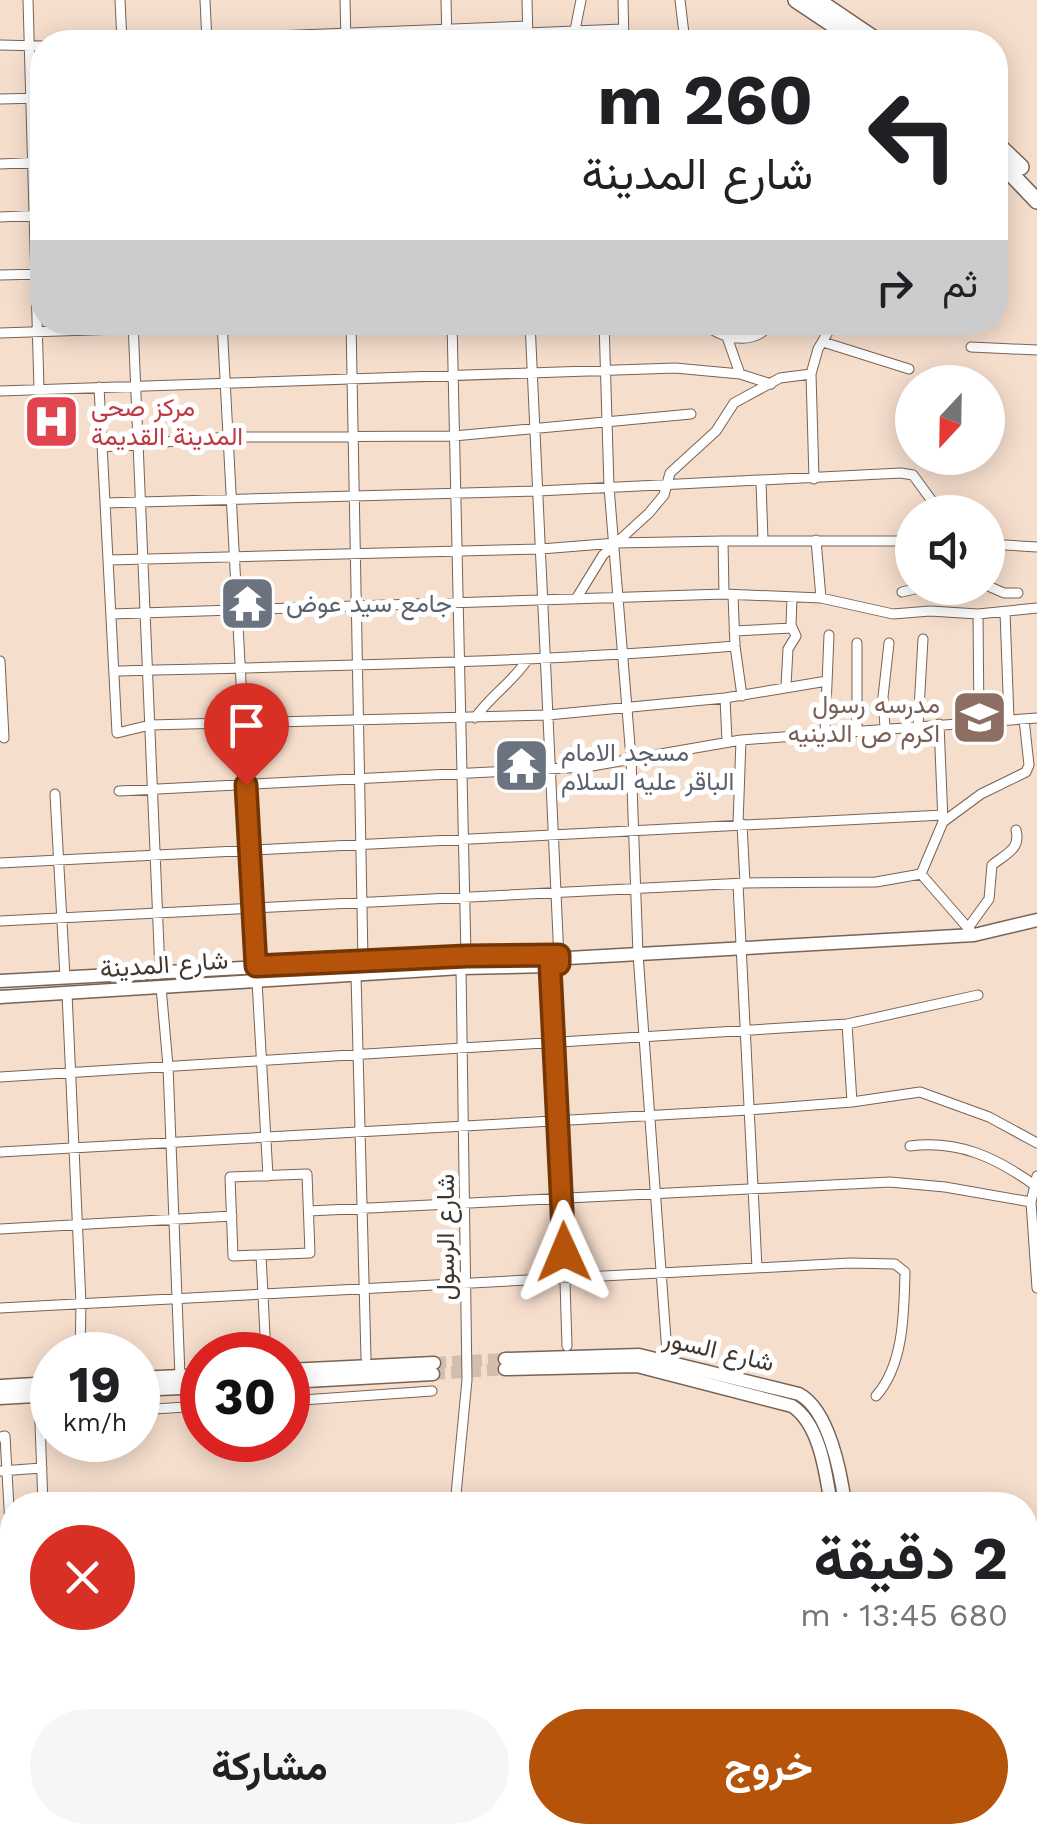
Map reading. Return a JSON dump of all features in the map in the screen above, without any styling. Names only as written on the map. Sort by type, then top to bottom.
[{"type":"main road","points":[[796,0],[841,30]]},
{"type":"main road","points":[[817,0],[862,30]]},
{"type":"main road","points":[[1008,155],[1037,185]]},
{"type":"main road","points":[[1008,170],[1037,200]]},
{"type":"main road","name":"شارع المدينة","points":[[0,997],[161,987],[363,960],[559,961],[971,932],[1037,920]]},
{"type":"main road","name":"شارع المدينة","points":[[0,981],[160,972],[356,975],[463,962]]},
{"type":"main road","name":"شارع السور","points":[[504,1364],[626,1354],[798,1410],[817,1446],[829,1492]]},
{"type":"main road","name":"شارع السور","points":[[668,1367],[774,1386],[806,1398],[823,1422],[842,1492]]},
{"type":"main road","points":[[310,1370],[434,1368],[310,1380]]},
{"type":"main road","points":[[160,1377],[180,1376]]},
{"type":"main road","points":[[0,1386],[30,1384]]},
{"type":"main road","points":[[0,1398],[30,1396]]},
{"type":"street","points":[[0,99],[30,98],[28,0]]},
{"type":"street","points":[[120,0],[121,30]]},
{"type":"street","points":[[205,0],[206,30]]},
{"type":"street","points":[[346,0],[346,30]]},
{"type":"street","points":[[446,0],[447,29]]},
{"type":"street","points":[[527,0],[527,30]]},
{"type":"street","points":[[575,30],[580,0]]},
{"type":"street","points":[[614,30],[622,29],[623,0]]},
{"type":"street","points":[[680,0],[684,30]]},
{"type":"street","points":[[436,30],[463,30]]},
{"type":"street","points":[[0,45],[30,46]]},
{"type":"street","points":[[0,164],[30,162]]},
{"type":"street","points":[[0,217],[30,215]]},
{"type":"street","points":[[0,276],[30,274]]},
{"type":"street","points":[[0,333],[30,332]]},
{"type":"street","points":[[38,335],[40,389]]},
{"type":"street","points":[[134,335],[160,972]]},
{"type":"street","points":[[223,335],[268,1176]]},
{"type":"street","points":[[352,335],[363,960]]},
{"type":"street","name":"شارع الرسول","points":[[452,335],[463,897],[466,1395],[456,1492]]},
{"type":"street","points":[[531,335],[559,961],[554,1042],[567,1346]]},
{"type":"street","points":[[605,335],[610,487],[631,758],[638,954],[668,1367]]},
{"type":"street","points":[[724,335],[759,335]]},
{"type":"street","points":[[814,480],[811,374],[815,355],[826,335]]},
{"type":"street","points":[[727,337],[740,374]]},
{"type":"street","points":[[822,342],[896,365]]},
{"type":"street","points":[[970,347],[1037,350]]},
{"type":"street","points":[[0,390],[675,368],[740,374],[770,384]]},
{"type":"street","points":[[576,599],[590,582],[600,559],[649,514],[668,485],[670,473],[716,431],[734,404],[784,377],[811,374]]},
{"type":"street","points":[[99,387],[116,732],[150,725],[548,715],[742,696],[827,682]]},
{"type":"street","points":[[102,447],[228,437],[454,436],[691,414]]},
{"type":"street","points":[[105,503],[914,474],[929,495]]},
{"type":"street","points":[[761,482],[763,540]]},
{"type":"street","points":[[108,560],[540,549],[723,540],[895,541]]},
{"type":"street","points":[[723,540],[742,696]]},
{"type":"street","points":[[816,540],[821,598]]},
{"type":"street","points":[[1005,545],[1037,546]]},
{"type":"street","points":[[1005,593],[1018,593]]},
{"type":"street","points":[[110,614],[729,594],[821,598],[892,614],[930,610],[978,614],[1037,608]]},
{"type":"street","points":[[786,686],[788,649],[796,636],[792,628],[792,597]]},
{"type":"street","points":[[1005,612],[1009,719]]},
{"type":"street","points":[[978,614],[979,721]]},
{"type":"street","points":[[734,632],[792,628]]},
{"type":"street","points":[[825,732],[828,635]]},
{"type":"street","points":[[918,726],[923,639]]},
{"type":"street","points":[[885,728],[883,697],[889,642]]},
{"type":"street","points":[[857,643],[857,731]]},
{"type":"street","points":[[114,672],[546,660],[735,646]]},
{"type":"street","points":[[0,660],[4,738]]},
{"type":"street","points":[[475,718],[528,660]]},
{"type":"street","points":[[725,698],[728,741]]},
{"type":"street","points":[[119,791],[551,770],[728,741],[1037,718]]},
{"type":"street","points":[[0,862],[462,842],[554,833],[740,824],[943,818],[1026,772],[1029,765],[1024,719]]},
{"type":"street","points":[[920,874],[943,818],[939,724]]},
{"type":"street","points":[[741,740],[742,949],[756,1268]]},
{"type":"street","points":[[54,794],[66,977]]},
{"type":"street","points":[[920,874],[971,932],[989,900],[992,865],[1016,847],[1016,830]]},
{"type":"street","points":[[0,921],[636,888],[876,882],[920,874]]},
{"type":"street","points":[[356,975],[366,1358]]},
{"type":"street","points":[[161,987],[172,1142],[180,1376]]},
{"type":"street","points":[[67,992],[80,1332]]},
{"type":"street","points":[[0,1077],[848,1024],[978,996]]},
{"type":"street","points":[[848,1024],[852,1102]]},
{"type":"street","points":[[0,1152],[749,1110],[920,1092],[989,1117],[1037,1143]]},
{"type":"street","points":[[910,1146],[952,1144],[1035,1180],[1031,1202],[1037,1288]]},
{"type":"street","points":[[307,1174],[308,1211],[310,1253],[233,1256],[230,1177],[307,1174]]},
{"type":"street","points":[[308,1211],[890,1182],[945,1186],[1031,1202]]},
{"type":"street","points":[[0,1228],[232,1216]]},
{"type":"street","points":[[261,1255],[265,1332]]},
{"type":"street","points":[[0,1308],[850,1263],[902,1266],[904,1323],[886,1382],[876,1396]]},
{"type":"street","points":[[310,1400],[432,1392]]},
{"type":"street","points":[[0,1438],[5,1436],[4,1471],[42,1468]]},
{"type":"street","points":[[42,1462],[43,1492]]},
{"type":"tunnel","points":[[434,1363],[505,1359]]},
{"type":"tunnel","points":[[433,1374],[505,1369]]},
{"type":"place","name":"مركز صحي المدينة القديمة","points":[[52,421]]},
{"type":"place","name":"جامع سيد عوض","points":[[247,603]]},
{"type":"place","name":"مدرسه رسول اکرم ص الدینیه","points":[[979,718]]},
{"type":"place","name":"مسجد الامام الباقر عليه السلام","points":[[522,766]]},
{"type":"route","points":[[246,785],[256,966],[559,955],[559,964],[550,966],[564,1252]]}]
